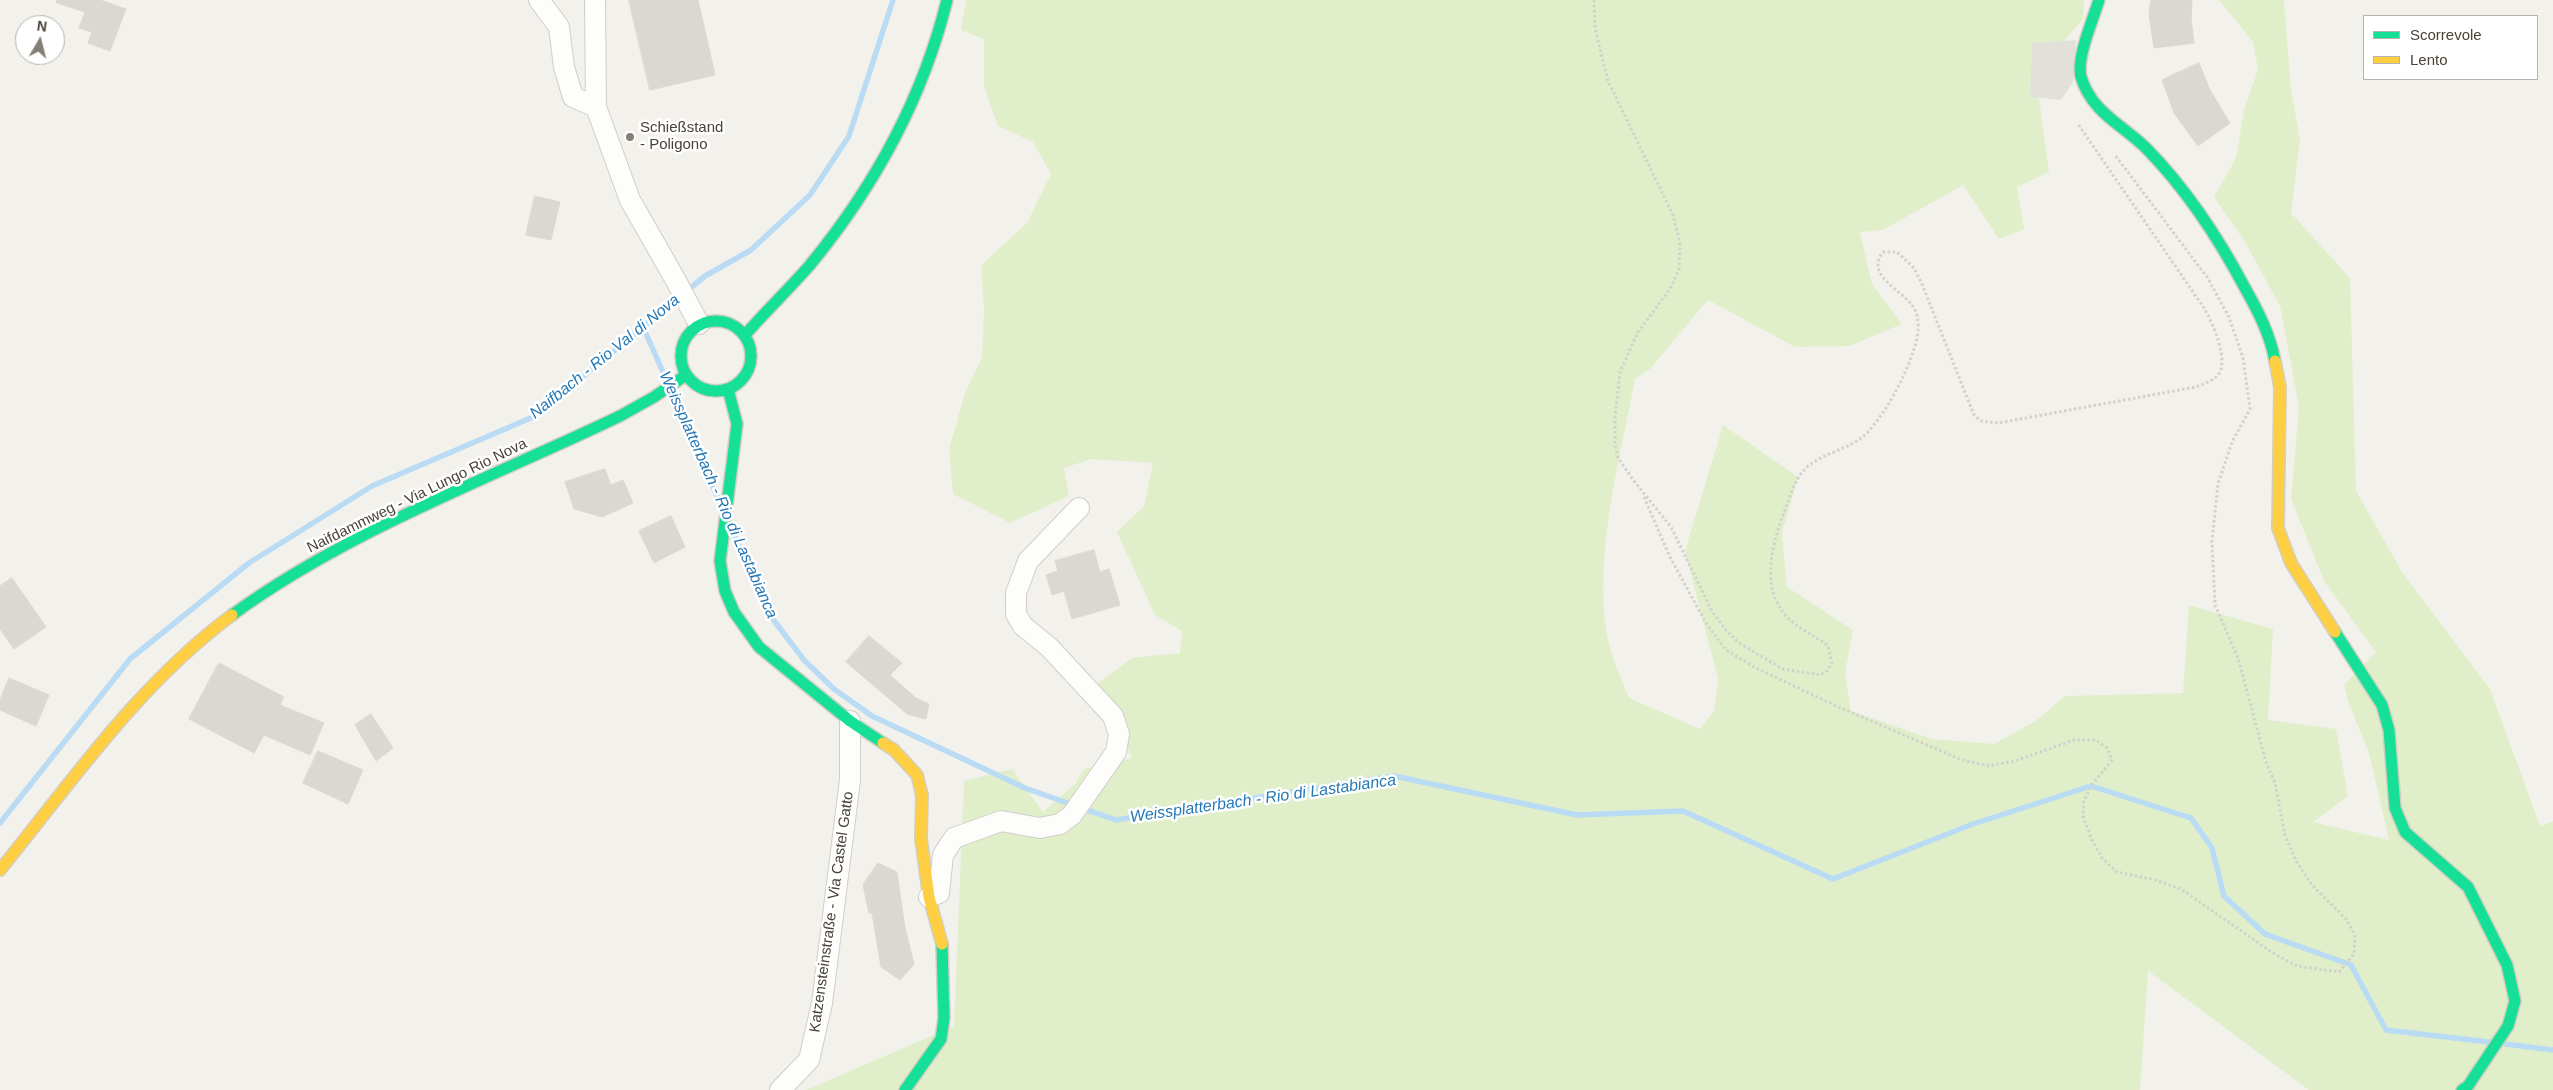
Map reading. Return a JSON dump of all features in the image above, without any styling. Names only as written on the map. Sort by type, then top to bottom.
[{"type":"street","points":[[539,0],[559,27],[564,67],[572,97],[596,107]]},
{"type":"street","points":[[595,0],[596,107],[630,200],[698,324]]},
{"type":"street","points":[[744,335],[816,258],[853,208],[894,140],[923,77],[947,0]]},
{"type":"street","points":[[2099,0],[2081,58],[2081,76],[2096,106],[2145,147],[2183,188],[2227,254],[2260,316],[2272,345],[2280,387],[2278,528],[2291,563],[2382,705],[2389,730],[2395,808],[2405,832],[2468,887],[2507,965],[2515,1001],[2508,1026],[2468,1086],[2462,1090]]},
{"type":"street","points":[[708,321],[724,321],[737,328],[744,335],[751,356],[750,366],[741,380],[728,389],[716,391],[705,389],[694,384],[686,375],[681,365],[680,353],[683,342],[689,332],[698,324],[708,321]]},
{"type":"street","name":"Naifdammweg - Via Lungo Rio Nova","points":[[0,870],[108,733],[180,658],[246,604],[314,562],[382,526],[626,414],[676,384],[686,375]]},
{"type":"street","points":[[728,389],[738,424],[720,561],[725,592],[734,612],[759,647],[850,721],[894,750],[917,775],[922,794],[921,839],[929,897],[936,917],[943,950],[944,1018],[941,1039],[905,1090]]},
{"type":"street","points":[[929,897],[939,892],[944,855],[954,838],[1001,821],[1040,828],[1060,824],[1076,810],[1116,752],[1120,734],[1113,716],[1049,647],[1023,626],[1016,614],[1016,593],[1028,561],[1079,508]]},
{"type":"street","name":"Katzensteinstraße - Via Castel Gatto","points":[[780,1090],[809,1060],[822,1003],[850,780],[850,721]]},
{"type":"path","points":[[1594,0],[1595,28],[1608,81],[1673,215],[1680,243],[1679,269],[1670,288],[1629,348],[1620,372],[1616,391],[1615,444],[1618,458],[1641,490],[1672,527],[1712,611],[1726,630],[1739,643],[1783,670],[1820,676],[1827,671],[1832,663],[1828,646],[1788,618],[1776,600],[1771,577],[1771,553],[1775,534],[1794,483],[1816,460],[1853,444],[1870,429],[1894,393],[1914,349],[1919,330],[1918,317],[1912,305],[1880,274],[1877,267],[1878,258],[1883,252],[1897,252],[1914,268],[1964,394],[1974,415],[1980,421],[1998,423],[2196,387],[2219,375],[2222,369],[2220,346],[2204,308],[2077,123]]},
{"type":"path","points":[[1641,490],[1654,516],[1670,557],[1706,623],[1726,650],[1756,668],[1834,705],[1962,760],[1989,766],[2016,761],[2074,740],[2096,740],[2107,748],[2112,760],[2091,786],[2084,801],[2084,816],[2090,838],[2102,858],[2117,872],[2155,880],[2181,890],[2273,953],[2297,966],[2339,972],[2354,954],[2355,935],[2346,919],[2312,885],[2296,861],[2285,835],[2275,783],[2266,762],[2238,658],[2215,605],[2212,541],[2218,484],[2232,442],[2250,409],[2243,358],[2229,317],[2207,277],[2109,147]]},
{"type":"green space","points":[[966,0],[2084,0],[2083,19],[2064,41],[2032,43],[2030,96],[2039,98],[2049,172],[2017,187],[2024,229],[1999,239],[1963,185],[1883,230],[1860,232],[1872,284],[1902,324],[1849,346],[1795,347],[1708,300],[1650,369],[1635,379],[1615,477],[1605,546],[1604,613],[1613,658],[1629,698],[1700,729],[1714,711],[1718,679],[1685,551],[1723,425],[1798,477],[1782,533],[1787,587],[1853,630],[1845,674],[1851,711],[1932,739],[1994,744],[2037,720],[2065,696],[2183,693],[2189,605],[2273,629],[2268,720],[2336,729],[2348,796],[2313,822],[2389,840],[2369,753],[2349,704],[2344,685],[2376,652],[2324,581],[2291,499],[2299,407],[2280,306],[2245,242],[2214,197],[2236,158],[2244,110],[2258,70],[2253,42],[2219,0],[2284,0],[2291,90],[2300,139],[2291,213],[2350,278],[2356,491],[2402,572],[2490,689],[2540,826],[2553,821],[2553,1090],[2309,1090],[2148,971],[2140,1090],[806,1090],[954,1026],[964,781],[1012,769],[1043,812],[1075,784],[1084,769],[1132,758],[1098,683],[1132,658],[1180,653],[1182,631],[1155,615],[1117,532],[1144,506],[1153,463],[1091,459],[1064,468],[1069,496],[1010,523],[953,494],[949,449],[965,393],[982,357],[984,310],[981,265],[1027,223],[1051,174],[1033,142],[998,126],[984,86],[984,39],[961,30]]},
{"type":"shaded area","points":[[2076,40],[2073,82],[2061,100],[2030,97],[2032,43]]},
{"type":"building","points":[[57,0],[100,0],[126,9],[110,51],[88,43],[92,32],[79,28],[85,12],[57,3]]},
{"type":"building","points":[[629,0],[698,0],[715,75],[650,90]]},
{"type":"building","points":[[2151,0],[2192,0],[2191,18],[2194,43],[2154,48],[2149,14]]},
{"type":"building","points":[[2199,63],[2210,90],[2230,123],[2198,146],[2174,113],[2162,80]]},
{"type":"building","points":[[535,196],[560,202],[551,240],[526,235]]},
{"type":"building","points":[[605,469],[611,485],[623,480],[633,503],[602,517],[574,509],[565,482]]},
{"type":"building","points":[[671,516],[685,547],[654,563],[639,531]]},
{"type":"building","points":[[1094,550],[1100,572],[1109,569],[1120,605],[1072,619],[1064,591],[1052,595],[1046,575],[1058,571],[1055,561]]},
{"type":"building","points":[[12,578],[46,627],[14,649],[0,629],[0,586]]},
{"type":"building","points":[[869,636],[902,663],[890,675],[916,698],[929,704],[926,719],[907,714],[846,662]]},
{"type":"building","points":[[219,663],[284,697],[280,705],[324,723],[310,755],[264,735],[254,753],[189,719]]},
{"type":"building","points":[[9,678],[49,695],[36,726],[0,710],[0,700]]},
{"type":"building","points":[[371,714],[393,748],[376,761],[355,725]]},
{"type":"building","points":[[318,751],[363,770],[348,804],[303,783]]},
{"type":"building","points":[[878,863],[897,872],[905,928],[914,964],[900,980],[881,967],[872,913],[869,913],[863,885]]},
{"type":"waterway","name":"Naifbach - Rio Val di Nova","points":[[0,823],[130,659],[249,563],[372,486],[533,417],[705,276],[751,250],[810,195],[849,136],[893,0]]},
{"type":"waterway","name":"Weissplatterbach - Rio di Lastabianca","points":[[643,327],[667,381]]},
{"type":"waterway","name":"Weissplatterbach - Rio di Lastabianca","points":[[673,394],[718,498]]},
{"type":"waterway","name":"Weissplatterbach - Rio di Lastabianca","points":[[734,534],[769,614],[804,660],[834,689],[872,716],[1025,788],[1116,820],[1394,776],[1577,815],[1683,811],[1833,879],[1973,824],[2091,786],[2191,818],[2212,848],[2224,896],[2265,934],[2351,965],[2386,1030],[2489,1042]]},
{"type":"waterway","name":"Weissplatterbach - Rio di Lastabianca","points":[[2505,1044],[2553,1050]]},
{"type":"traffic: fast","points":[[745,335],[810,265],[855,204],[875,173],[894,140],[910,106],[937,36],[947,0]]},
{"type":"traffic: fast","points":[[2099,0],[2081,60],[2081,77],[2086,89],[2100,109],[2147,149],[2162,165],[2201,215],[2224,251],[2254,305],[2267,332],[2275,361]]},
{"type":"traffic: fast","points":[[709,321],[723,321],[736,327],[745,336],[751,349],[751,356],[749,369],[741,381],[723,391],[709,391],[696,385],[687,376],[681,363],[681,349],[687,336],[696,327],[709,321]]},
{"type":"traffic: fast","points":[[232,615],[277,584],[324,556],[421,507],[620,416],[654,397],[686,375]]},
{"type":"traffic: fast","points":[[728,389],[737,424],[720,561],[725,591],[734,612],[759,647],[850,721],[883,743]]},
{"type":"traffic: fast","points":[[2335,632],[2382,705],[2389,730],[2395,808],[2405,832],[2468,887],[2507,965],[2515,1001],[2508,1026],[2468,1086],[2462,1090]]},
{"type":"traffic: fast","points":[[905,1090],[941,1039],[944,1018],[942,944]]},
{"type":"traffic: slow","points":[[2275,361],[2280,387],[2278,528],[2291,563],[2335,632]]},
{"type":"traffic: slow","points":[[0,870],[108,735],[137,703],[198,642],[232,615]]},
{"type":"traffic: slow","points":[[883,743],[894,750],[917,775],[922,795],[921,839],[929,897],[942,944]]},
{"type":"place","name":"Schießstand - Poligono","points":[[630,137]]}]
